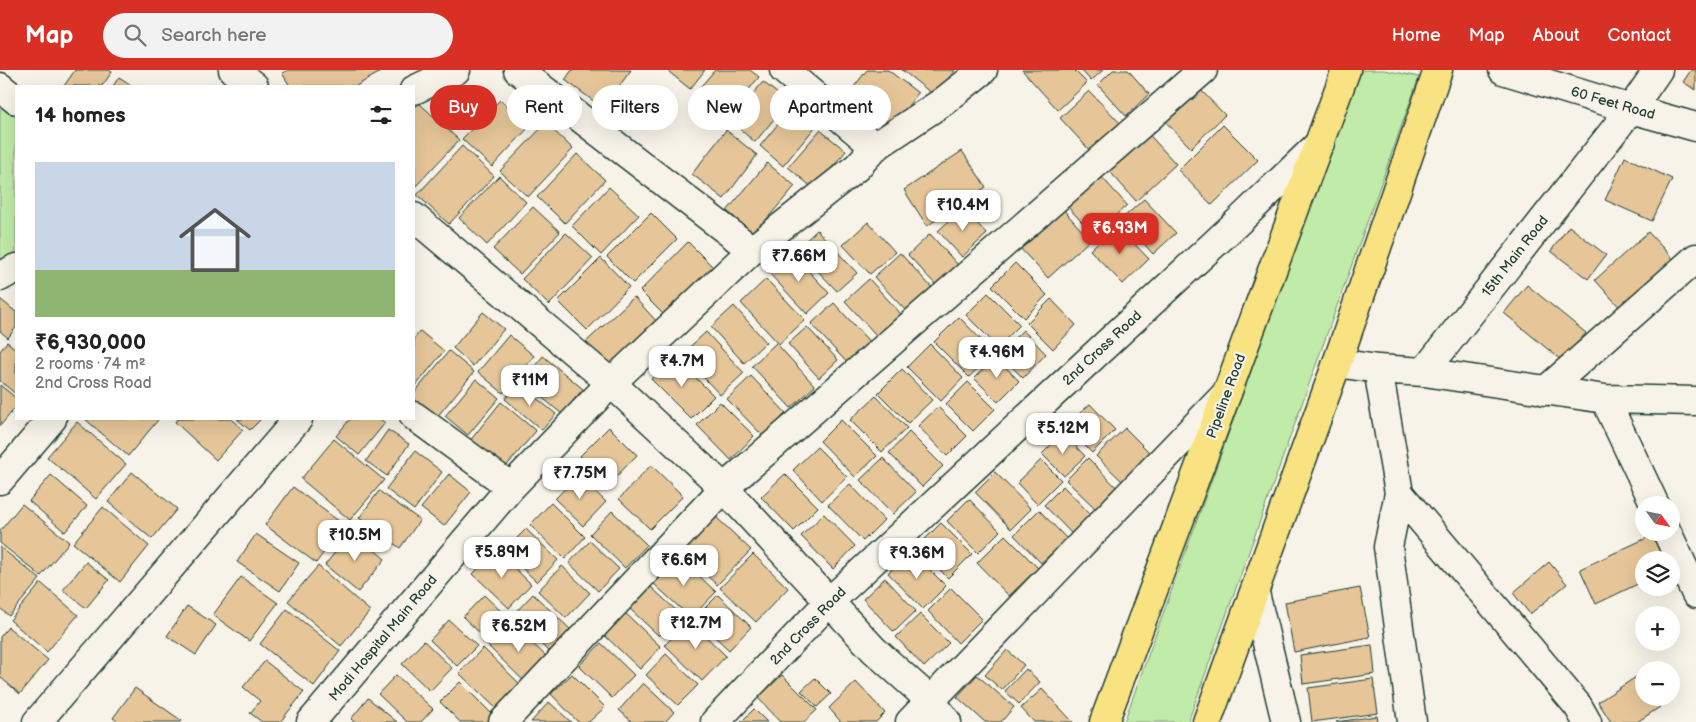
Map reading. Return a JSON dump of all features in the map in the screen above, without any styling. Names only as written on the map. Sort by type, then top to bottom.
[{"type":"main road","name":"Pipeline Road","points":[[1104,722],[1346,70]]},
{"type":"main road","points":[[1207,722],[1337,363],[1438,70]]},
{"type":"street","points":[[233,70],[253,85]]},
{"type":"street","points":[[415,90],[456,70]]},
{"type":"street","points":[[518,70],[752,250]]},
{"type":"street","points":[[784,70],[875,147]]},
{"type":"street","name":"Modi Hospital Main Road","points":[[311,722],[512,487],[610,382],[752,250],[857,167],[875,147],[944,101],[983,70]]},
{"type":"street","points":[[503,722],[724,488],[1203,70]]},
{"type":"street","name":"60 Feet Road","points":[[1503,70],[1631,110],[1696,126]]},
{"type":"street","name":"15th Main Road","points":[[1424,372],[1631,110],[1658,70]]},
{"type":"street","points":[[0,88],[15,99]]},
{"type":"street","name":"2nd Cross Road","points":[[714,722],[829,602],[1241,219],[1320,143]]},
{"type":"street","points":[[415,218],[610,382],[724,488],[874,650],[939,712]]},
{"type":"street","points":[[1545,391],[1696,258]]},
{"type":"street","points":[[0,277],[15,269]]},
{"type":"street","points":[[1337,363],[1378,369],[1424,372],[1605,399],[1696,401]]},
{"type":"street","points":[[1378,369],[1399,493],[1388,547],[1412,722]]},
{"type":"street","points":[[910,722],[939,712],[1227,393]]},
{"type":"street","points":[[1605,399],[1650,496]]},
{"type":"street","points":[[415,417],[512,487]]},
{"type":"street","points":[[0,480],[51,420]]},
{"type":"street","points":[[37,722],[297,420]]},
{"type":"street","points":[[1399,493],[1578,706],[1587,722]]},
{"type":"street","points":[[1671,541],[1696,594]]},
{"type":"street","points":[[1255,593],[1286,722]]},
{"type":"green space","points":[[1360,70],[1384,70],[1419,77],[1188,722],[1124,722]]},
{"type":"green space","points":[[0,102],[15,114],[15,256],[0,264]]},
{"type":"building","points":[[75,70],[109,70],[112,72],[103,85],[65,85]]},
{"type":"building","points":[[289,70],[384,70],[358,85],[289,85],[282,73]]},
{"type":"building","points":[[572,70],[631,70],[620,85],[592,85],[592,100],[582,93],[582,85],[572,85],[565,80]]},
{"type":"building","points":[[670,70],[705,70],[693,85],[688,85],[688,87],[669,72]]},
{"type":"building","points":[[715,70],[750,70],[759,77],[753,85],[702,85]]},
{"type":"building","points":[[867,70],[888,70],[918,93],[891,128],[891,85],[855,85]]},
{"type":"building","points":[[902,70],[955,70],[935,96]]},
{"type":"building","points":[[1022,70],[1074,70],[1087,83],[1058,110]]},
{"type":"building","points":[[1081,70],[1103,70],[1091,81]]},
{"type":"building","points":[[1113,70],[1128,70],[1149,94],[1126,116],[1098,85]]},
{"type":"building","points":[[1691,70],[1696,70],[1696,90],[1683,82]]},
{"type":"building","points":[[119,77],[131,85],[114,85]]},
{"type":"building","points":[[763,82],[770,88],[770,124],[755,142],[741,130],[760,130],[760,86]]},
{"type":"building","points":[[1193,82],[1225,115],[1191,148],[1159,115]]},
{"type":"building","points":[[1089,91],[1123,126],[1093,154],[1060,118]]},
{"type":"building","points":[[500,100],[507,107],[507,130],[526,130],[492,167],[462,139],[471,130],[497,130],[497,103]]},
{"type":"building","points":[[419,103],[430,113],[430,130],[448,130],[459,140],[415,187],[415,108]]},
{"type":"building","points":[[1223,125],[1258,160],[1212,205],[1178,170]]},
{"type":"building","points":[[1143,128],[1176,164],[1136,201],[1104,165]]},
{"type":"building","points":[[539,130],[553,130],[573,149],[528,197],[500,171]]},
{"type":"building","points":[[726,130],[757,155],[724,199],[692,174]]},
{"type":"building","points":[[773,130],[813,130],[783,166],[760,146]]},
{"type":"building","points":[[820,130],[846,151],[814,189],[788,167]]},
{"type":"building","points":[[462,146],[494,176],[449,224],[417,195]]},
{"type":"building","points":[[962,151],[986,187],[927,226],[904,190]]},
{"type":"building","points":[[577,154],[605,180],[565,223],[537,197]]},
{"type":"building","points":[[1625,157],[1672,179],[1652,221],[1605,200]]},
{"type":"building","points":[[767,163],[795,186],[754,234],[727,211]]},
{"type":"building","points":[[1099,174],[1127,205],[1094,235],[1066,205]]},
{"type":"building","points":[[499,176],[526,202],[487,245],[459,218]]},
{"type":"building","points":[[609,187],[639,215],[601,255],[572,226]]},
{"type":"building","points":[[1144,199],[1176,233],[1153,254],[1122,219]]},
{"type":"building","points":[[533,207],[560,232],[520,274],[493,249]]},
{"type":"building","points":[[1061,207],[1090,240],[1048,278],[1018,246]]},
{"type":"building","points":[[963,208],[987,234],[962,257],[938,231]]},
{"type":"building","points":[[651,213],[677,239],[633,283],[607,257]]},
{"type":"building","points":[[868,222],[895,252],[870,274],[843,245]]},
{"type":"building","points":[[1116,225],[1149,259],[1123,284],[1090,250]]},
{"type":"building","points":[[1569,226],[1606,255],[1588,279],[1551,251]]},
{"type":"building","points":[[817,230],[857,273],[837,291],[797,249]]},
{"type":"building","points":[[1648,232],[1676,262],[1623,311],[1595,280]]},
{"type":"building","points":[[566,233],[593,258],[549,305],[522,279]]},
{"type":"building","points":[[930,234],[958,265],[936,285],[908,255]]},
{"type":"building","points":[[688,242],[715,269],[667,318],[640,291]]},
{"type":"building","points":[[791,252],[829,293],[807,314],[769,273]]},
{"type":"building","points":[[900,253],[934,290],[908,313],[874,277]]},
{"type":"building","points":[[601,258],[629,287],[587,330],[558,301]]},
{"type":"building","points":[[1015,263],[1047,295],[1024,318],[992,286]]},
{"type":"building","points":[[766,279],[805,320],[779,344],[741,303]]},
{"type":"building","points":[[869,279],[901,314],[877,336],[845,301]]},
{"type":"building","points":[[1527,285],[1586,333],[1562,361],[1504,313]]},
{"type":"building","points":[[988,293],[1020,325],[998,347],[966,315]]},
{"type":"building","points":[[634,297],[660,325],[612,370],[586,342]]},
{"type":"building","points":[[0,299],[15,311],[15,328],[8,338],[0,331]]},
{"type":"building","points":[[1051,299],[1076,325],[1053,349],[1027,323]]},
{"type":"building","points":[[834,303],[875,348],[853,369],[811,324]]},
{"type":"building","points":[[734,306],[766,342],[744,363],[711,327]]},
{"type":"building","points":[[483,312],[504,329],[473,366],[453,348]]},
{"type":"building","points":[[959,317],[994,353],[969,377],[934,342]]},
{"type":"building","points":[[807,327],[838,360],[819,378],[788,344]]},
{"type":"building","points":[[1023,330],[1046,354],[1023,378],[999,354]]},
{"type":"building","points":[[420,331],[444,351],[415,387],[415,338]]},
{"type":"building","points":[[706,332],[744,373],[720,395],[682,354]]},
{"type":"building","points":[[509,335],[534,356],[503,393],[478,372]]},
{"type":"building","points":[[7,342],[15,348],[15,393],[0,381],[0,351]]},
{"type":"building","points":[[776,343],[815,386],[791,408],[752,366]]},
{"type":"building","points":[[930,344],[963,378],[941,401],[907,367]]},
{"type":"building","points":[[449,351],[474,372],[436,418],[415,401],[415,392]]},
{"type":"building","points":[[543,356],[583,389],[562,414],[522,381]]},
{"type":"building","points":[[674,356],[714,396],[691,419],[651,379]]},
{"type":"building","points":[[996,357],[1019,381],[998,402],[974,378]]},
{"type":"building","points":[[902,369],[932,400],[908,423],[878,393]]},
{"type":"building","points":[[751,376],[786,413],[763,436],[727,399]]},
{"type":"building","points":[[476,379],[499,398],[468,435],[445,416]]},
{"type":"building","points":[[968,382],[995,409],[973,431],[946,404]]},
{"type":"building","points":[[518,383],[556,414],[542,430],[505,399]]},
{"type":"building","points":[[0,385],[15,397],[15,408],[0,426]]},
{"type":"building","points":[[876,396],[907,428],[882,452],[850,420]]},
{"type":"building","points":[[501,402],[536,431],[503,470],[469,442]]},
{"type":"building","points":[[720,402],[754,436],[731,460],[697,425]]},
{"type":"building","points":[[1090,404],[1115,430],[1092,453],[1066,426]]},
{"type":"building","points":[[938,407],[967,436],[947,456],[918,426]]},
{"type":"building","points":[[86,420],[158,420],[128,456]]},
{"type":"building","points":[[176,420],[232,420],[243,430],[216,460],[175,422]]},
{"type":"building","points":[[238,420],[260,420],[250,430]]},
{"type":"building","points":[[349,420],[381,420],[385,423],[359,455],[336,436]]},
{"type":"building","points":[[841,420],[877,456],[855,477],[820,441]]},
{"type":"building","points":[[77,422],[126,464],[96,499],[47,457]]},
{"type":"building","points":[[609,427],[637,455],[609,484],[580,456]]},
{"type":"building","points":[[1125,428],[1150,453],[1122,481],[1096,456]]},
{"type":"building","points":[[388,430],[409,444],[387,476],[366,461]]},
{"type":"building","points":[[909,432],[943,466],[922,487],[889,453]]},
{"type":"building","points":[[1063,433],[1085,456],[1064,476],[1042,454]]},
{"type":"building","points":[[334,439],[384,480],[350,520],[301,479]]},
{"type":"building","points":[[817,447],[847,477],[822,501],[793,470]]},
{"type":"building","points":[[415,451],[442,472],[414,510],[386,489]]},
{"type":"building","points":[[883,458],[916,492],[893,514],[860,480]]},
{"type":"building","points":[[1088,458],[1118,489],[1097,510],[1066,480]]},
{"type":"building","points":[[1041,460],[1061,480],[1037,504],[1017,483]]},
{"type":"building","points":[[651,465],[683,496],[650,529],[619,499]]},
{"type":"building","points":[[132,472],[177,509],[152,539],[108,502]]},
{"type":"building","points":[[995,472],[1031,509],[1011,529],[975,492]]},
{"type":"building","points":[[449,474],[471,492],[444,526],[421,508]]},
{"type":"building","points":[[785,474],[818,507],[794,531],[761,497]]},
{"type":"building","points":[[51,475],[87,506],[65,532],[29,501]]},
{"type":"building","points":[[578,475],[606,502],[583,526],[555,499]]},
{"type":"building","points":[[850,484],[884,520],[863,541],[828,505]]},
{"type":"building","points":[[1063,486],[1092,516],[1073,535],[1044,505]]},
{"type":"building","points":[[293,487],[344,525],[316,563],[265,525]]},
{"type":"building","points":[[379,491],[420,520],[400,548],[359,518]]},
{"type":"building","points":[[969,499],[1000,531],[978,553],[947,521]]},
{"type":"building","points":[[551,503],[585,537],[565,559],[530,525]]},
{"type":"building","points":[[22,504],[69,542],[41,576],[0,543],[0,531]]},
{"type":"building","points":[[103,507],[149,546],[120,582],[73,543]]},
{"type":"building","points":[[1039,510],[1067,539],[1041,563],[1014,535]]},
{"type":"building","points":[[612,511],[647,545],[625,568],[590,534]]},
{"type":"building","points":[[824,514],[855,546],[833,569],[801,536]]},
{"type":"building","points":[[716,517],[751,550],[717,585],[682,552]]},
{"type":"building","points":[[941,523],[972,554],[948,578],[917,547]]},
{"type":"building","points":[[526,529],[558,560],[537,582],[504,551]]},
{"type":"building","points":[[352,531],[385,559],[358,592],[325,565]]},
{"type":"building","points":[[256,534],[299,563],[280,591],[237,562]]},
{"type":"building","points":[[1005,535],[1038,568],[1009,596],[977,563]]},
{"type":"building","points":[[590,541],[619,569],[598,591],[569,563]]},
{"type":"building","points":[[1640,541],[1656,541],[1661,551],[1635,551],[1635,585],[1596,604],[1580,569]]},
{"type":"building","points":[[0,547],[40,579],[9,616],[0,608]]},
{"type":"building","points":[[496,550],[531,584],[509,608],[473,574]]},
{"type":"building","points":[[911,551],[946,586],[923,609],[888,573]]},
{"type":"building","points":[[753,554],[788,588],[756,622],[720,588]]},
{"type":"building","points":[[677,555],[716,592],[691,618],[652,582]]},
{"type":"building","points":[[86,562],[109,580],[86,608],[63,590]]},
{"type":"building","points":[[1549,562],[1567,584],[1530,614],[1513,593]]},
{"type":"building","points":[[318,566],[370,611],[341,646],[288,601]]},
{"type":"building","points":[[562,566],[590,593],[566,618],[538,591]]},
{"type":"building","points":[[241,577],[278,603],[249,641],[213,615]]},
{"type":"building","points":[[885,578],[916,611],[894,632],[863,599]]},
{"type":"building","points":[[41,583],[78,615],[47,652],[10,620]]},
{"type":"building","points":[[651,587],[680,614],[659,636],[630,609]]},
{"type":"building","points":[[951,588],[982,619],[958,643],[928,611]]},
{"type":"building","points":[[1360,588],[1370,637],[1294,652],[1285,602]]},
{"type":"building","points":[[533,594],[571,630],[549,652],[512,616]]},
{"type":"building","points":[[484,595],[507,617],[486,639],[463,617]]},
{"type":"building","points":[[718,595],[751,627],[729,650],[695,618]]},
{"type":"building","points":[[187,606],[216,625],[196,655],[167,636]]},
{"type":"building","points":[[287,609],[340,651],[314,686],[260,644]]},
{"type":"building","points":[[622,610],[661,647],[640,669],[601,632]]},
{"type":"building","points":[[920,614],[949,643],[924,667],[896,637]]},
{"type":"building","points":[[449,620],[477,646],[457,666],[430,640]]},
{"type":"building","points":[[689,620],[726,656],[702,681],[665,645]]},
{"type":"building","points":[[510,622],[550,660],[527,684],[488,646]]},
{"type":"building","points":[[8,627],[48,660],[20,694],[0,677],[0,637]]},
{"type":"building","points":[[424,641],[452,668],[430,691],[402,664]]},
{"type":"building","points":[[601,643],[634,675],[612,698],[579,666]]},
{"type":"building","points":[[1372,645],[1375,674],[1303,684],[1300,655]]},
{"type":"building","points":[[483,648],[524,688],[501,713],[459,673]]},
{"type":"building","points":[[1007,650],[1024,665],[1002,690],[985,675]]},
{"type":"building","points":[[666,654],[698,685],[678,705],[646,675]]},
{"type":"building","points":[[265,661],[304,692],[280,722],[262,722],[250,713],[260,701],[243,687]]},
{"type":"building","points":[[1026,669],[1040,682],[1019,704],[1005,691]]},
{"type":"building","points":[[572,674],[605,707],[589,722],[578,722],[551,694]]},
{"type":"building","points":[[396,675],[433,709],[421,722],[407,722],[378,694]]},
{"type":"building","points":[[782,675],[817,710],[804,722],[781,722],[758,698]]},
{"type":"building","points":[[977,675],[1014,707],[1001,722],[985,722],[957,697]]},
{"type":"building","points":[[815,678],[831,694],[817,707],[801,691]]},
{"type":"building","points":[[1635,678],[1635,706],[1660,707],[1637,722],[1611,722],[1598,702]]},
{"type":"building","points":[[1373,679],[1378,713],[1312,722],[1308,688]]},
{"type":"building","points":[[460,682],[496,718],[491,722],[460,722],[440,702]]},
{"type":"building","points":[[856,682],[885,713],[876,722],[841,722],[829,708]]},
{"type":"building","points":[[643,683],[674,712],[665,722],[632,722],[619,710]]},
{"type":"building","points":[[135,688],[182,721],[119,722],[113,718]]},
{"type":"building","points":[[1042,689],[1073,722],[1034,722],[1021,708]]},
{"type":"building","points":[[368,698],[397,722],[354,722],[351,719]]},
{"type":"building","points":[[549,702],[571,722],[531,722]]},
{"type":"building","points":[[754,709],[767,722],[741,722]]},
{"type":"building","points":[[1377,716],[1378,722],[1336,722]]}]
